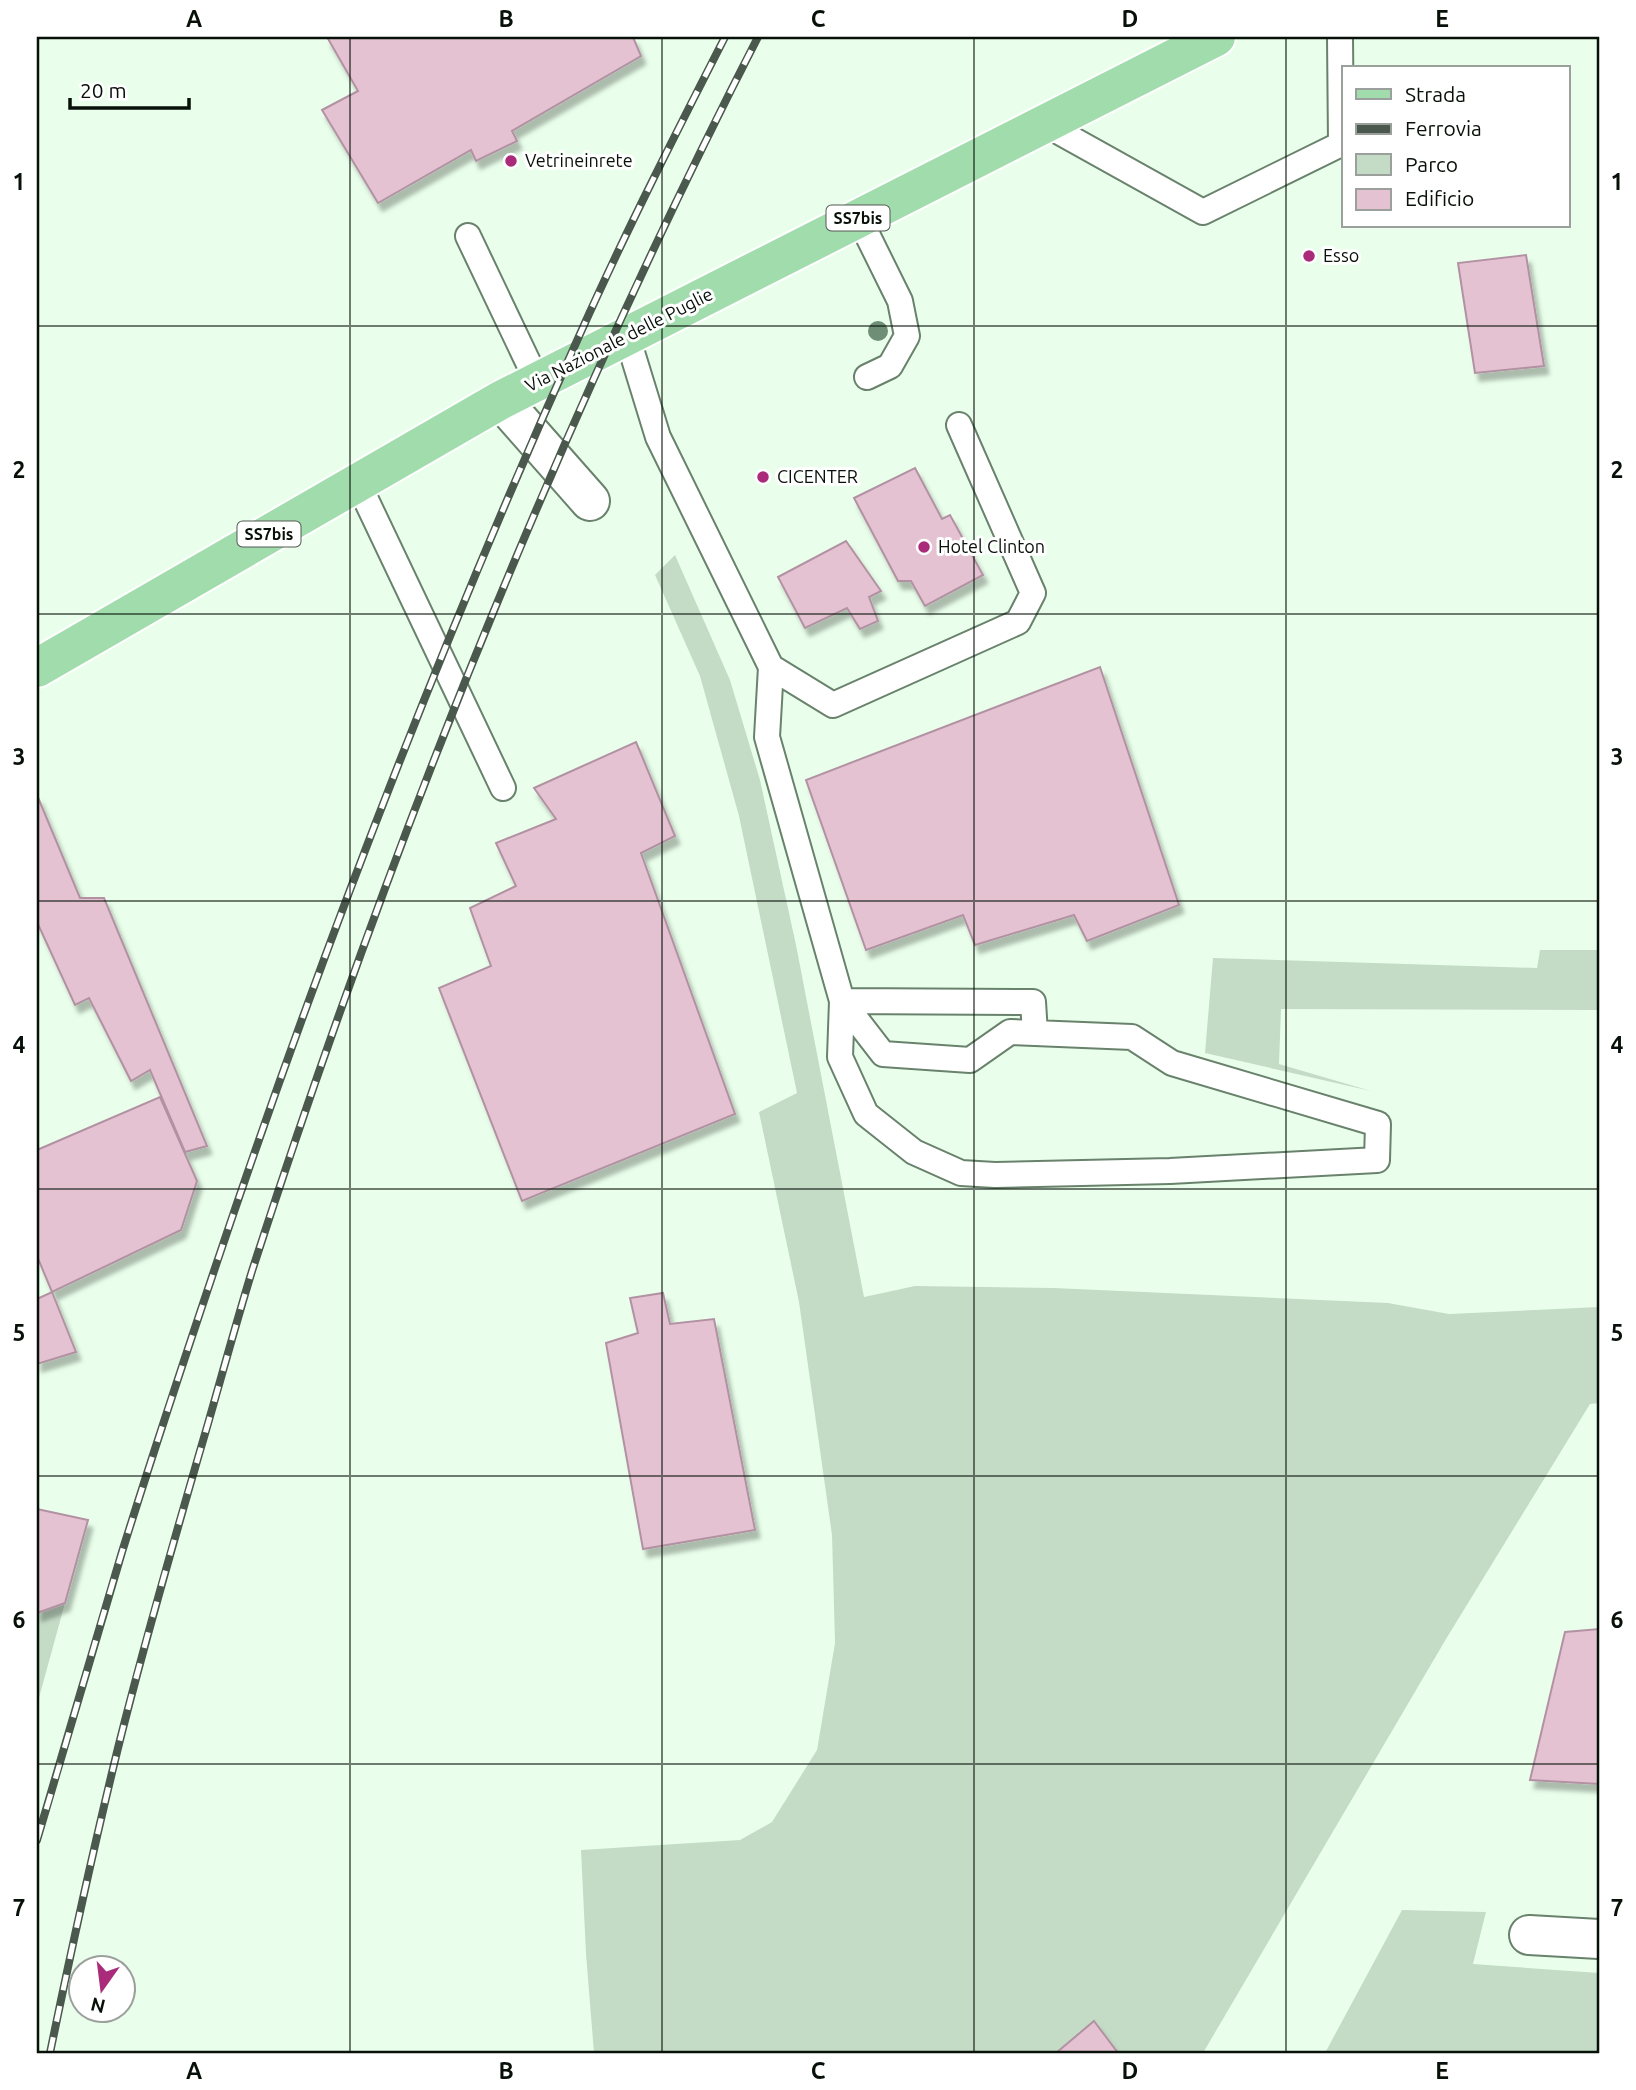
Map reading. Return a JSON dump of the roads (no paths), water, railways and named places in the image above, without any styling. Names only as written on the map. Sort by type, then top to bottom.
[{"type":"main road","name":"Via Nazionale delle Puglie","points":[[37,668],[501,400],[1216,37]]},
{"type":"street","points":[[501,400],[590,501]]},
{"type":"street","points":[[1529,1935],[1599,1939]]},
{"type":"lane","points":[[1045,124],[1203,212],[1341,144],[1340,37]]},
{"type":"lane","points":[[859,218],[900,301],[907,336],[890,366],[867,377]]},
{"type":"lane","points":[[468,236],[537,382]]},
{"type":"lane","points":[[627,336],[658,437],[771,667],[767,737],[842,1001],[840,1057],[866,1114],[914,1152],[961,1173],[995,1175],[1170,1171],[1377,1160],[1378,1124],[1172,1063],[1132,1037],[1010,1032],[970,1060],[883,1054],[842,1001]]},
{"type":"lane","points":[[771,667],[833,705],[1018,622],[1033,593],[959,425]]},
{"type":"lane","points":[[358,483],[503,788]]},
{"type":"lane","points":[[842,1001],[1033,1002],[1035,1033]]},
{"type":"railway","points":[[37,1840],[122,1552],[168,1408],[256,1147],[386,795],[529,448],[615,259],[725,37]]},
{"type":"railway","points":[[50,2053],[118,1748],[172,1547],[246,1291],[360,955],[480,644],[545,490],[613,337],[758,37]]},
{"type":"place","name":"Vetrineinrete","points":[[511,161]]},
{"type":"place","name":"Esso","points":[[1309,256]]},
{"type":"place","name":"CICENTER","points":[[763,477]]},
{"type":"place","name":"Hotel Clinton","points":[[924,547]]}]
